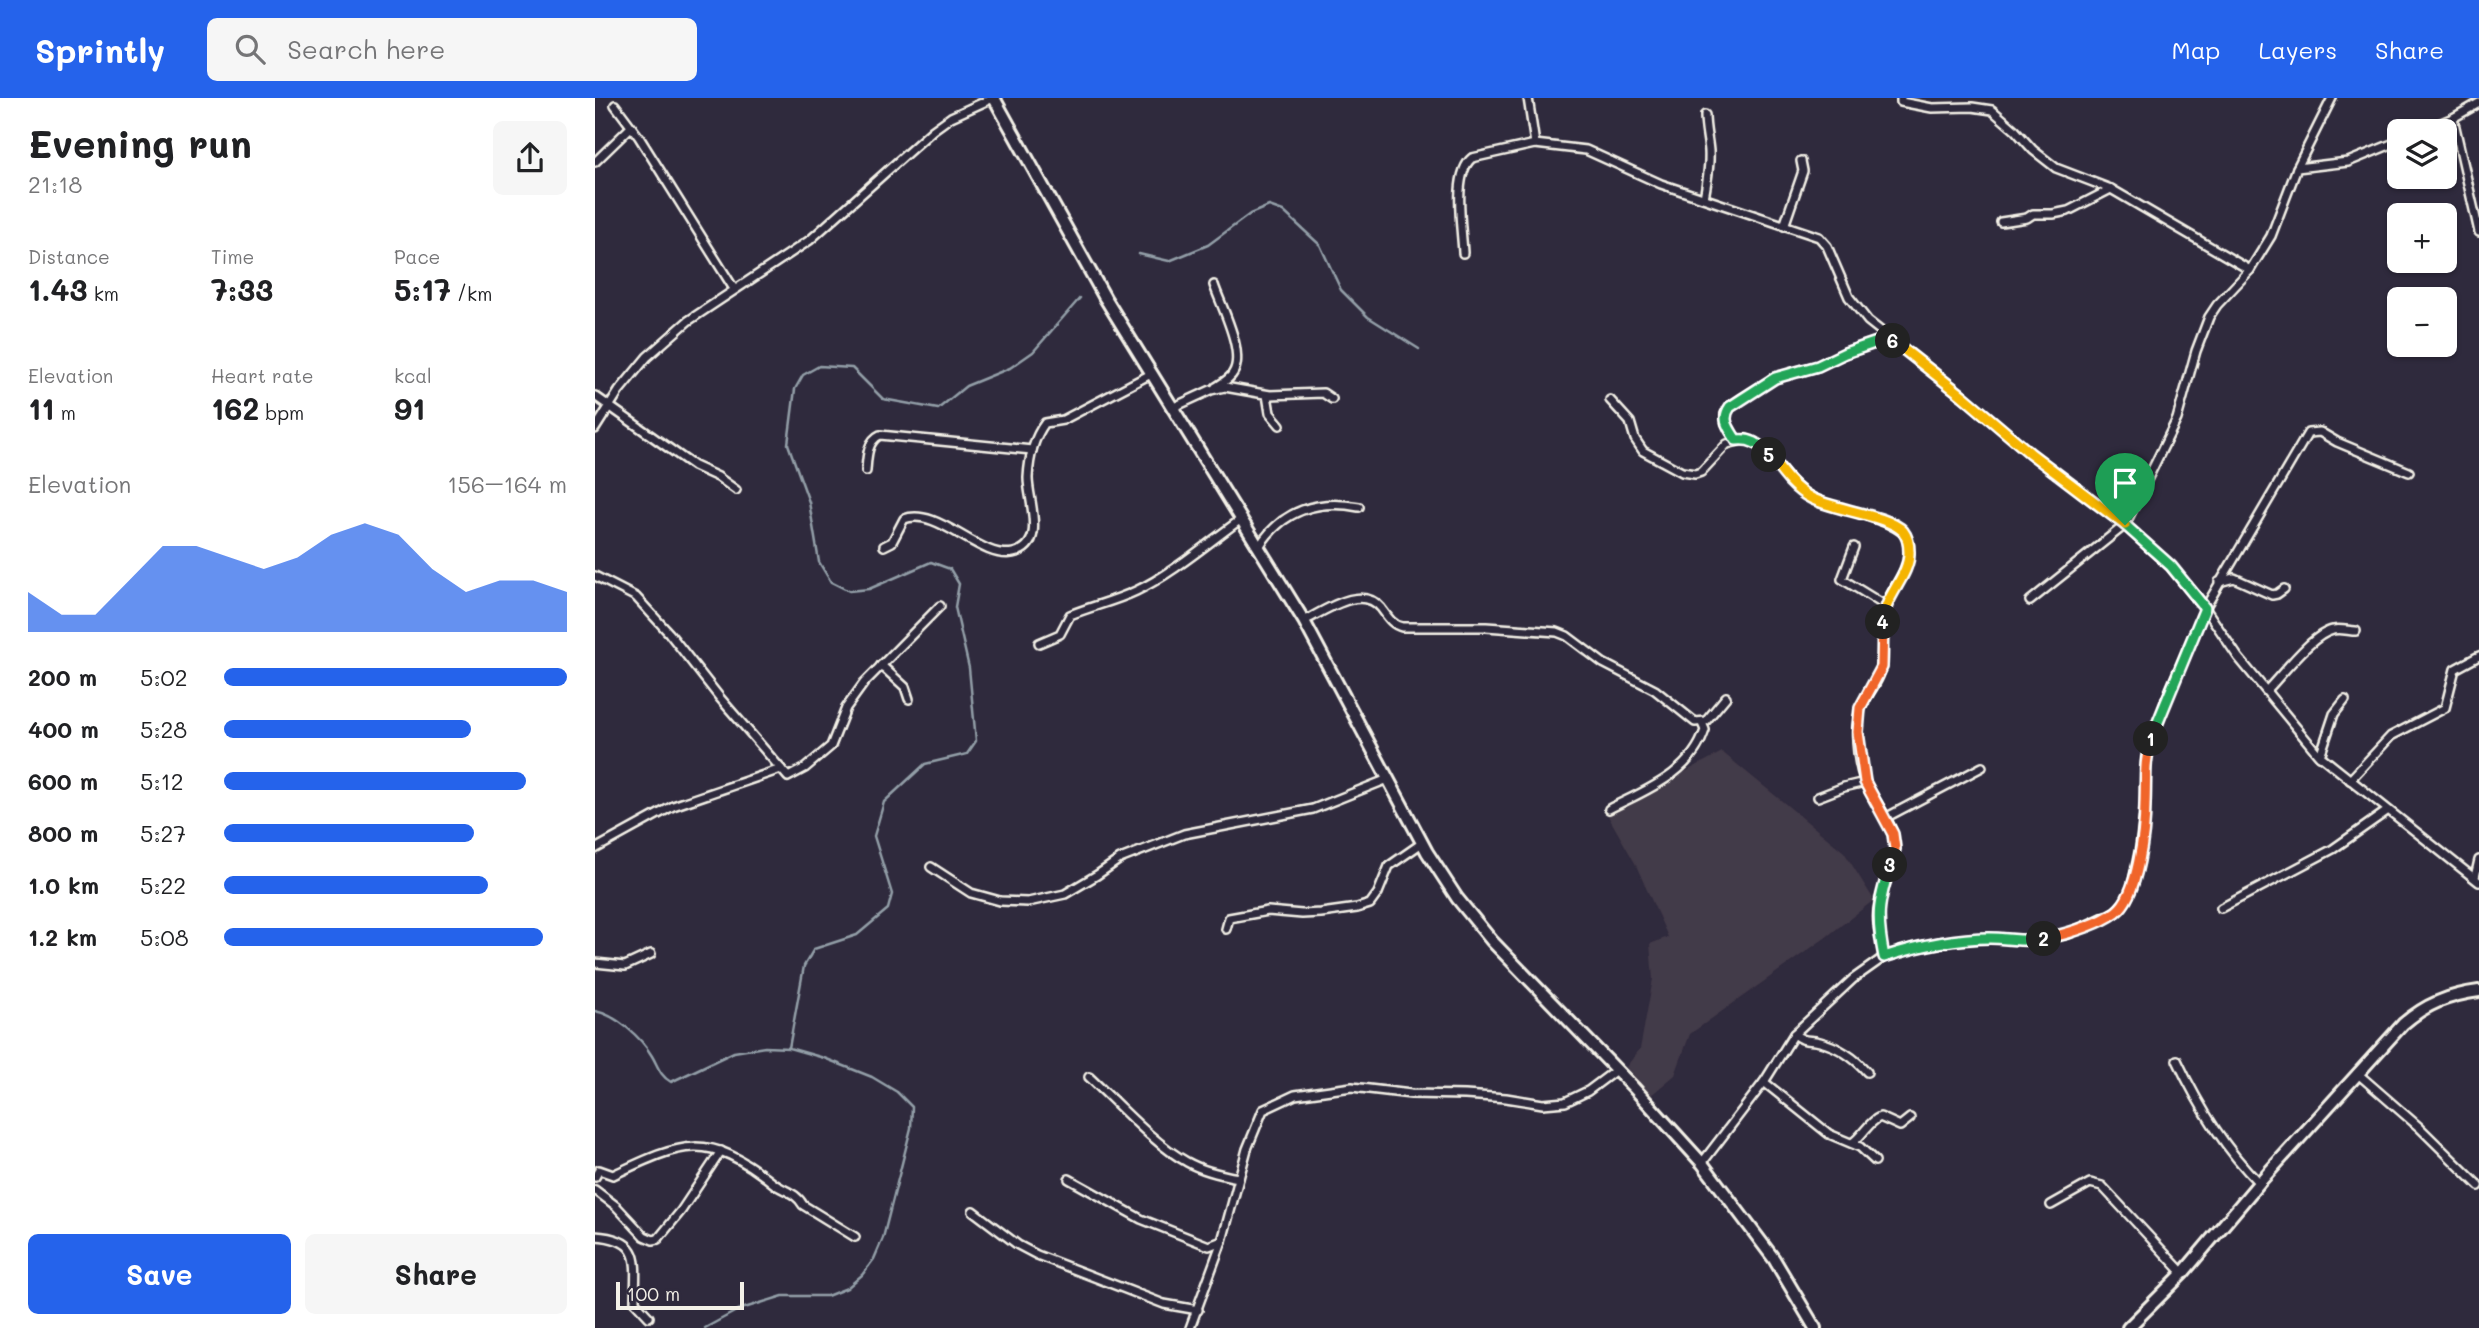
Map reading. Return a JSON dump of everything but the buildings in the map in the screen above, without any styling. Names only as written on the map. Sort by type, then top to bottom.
[{"type":"main road","points":[[993,98],[1098,286],[1304,621],[1422,843],[1457,898],[1492,941],[1702,1163],[1774,1259],[1815,1328]]},
{"type":"main road","points":[[2128,1328],[2183,1273],[2259,1183],[2403,1024],[2437,1000],[2479,991]]},
{"type":"street","points":[[595,429],[647,357],[688,321],[810,240],[933,130],[951,117],[993,98]]},
{"type":"street","points":[[1528,98],[1535,144]]},
{"type":"street","points":[[1901,98],[1901,102],[1932,108],[1972,107],[1992,110],[2033,150],[2056,168],[2111,189],[2251,270]]},
{"type":"street","points":[[2030,601],[2125,525],[2177,419],[2196,351],[2209,317],[2251,270],[2276,227],[2297,168],[2332,98]]},
{"type":"street","points":[[2479,103],[2453,118],[2479,232]]},
{"type":"street","points":[[615,105],[734,289]]},
{"type":"street","points":[[1704,198],[1709,157],[1705,135],[1706,115]]},
{"type":"street","points":[[595,162],[631,127]]},
{"type":"street","points":[[1463,253],[1460,191],[1468,162],[1472,158],[1535,144],[1586,150],[1661,184],[1819,237],[1827,246],[1842,282],[1859,312],[2030,453],[2125,525],[2171,566],[2205,608],[2238,657],[2320,756],[2477,880]]},
{"type":"street","points":[[2297,168],[2348,162],[2387,146]]},
{"type":"street","points":[[1784,226],[1803,171],[1801,160]]},
{"type":"street","points":[[2001,222],[2027,218],[2033,214],[2068,211],[2111,189]]},
{"type":"street","points":[[1172,408],[1211,390],[1229,378],[1236,364],[1234,340],[1214,285]]},
{"type":"street","points":[[1736,440],[1726,423],[1725,414],[1741,399],[1775,378],[1818,366],[1845,353],[1889,338]]},
{"type":"street","points":[[884,546],[893,542],[904,519],[911,516],[926,518],[998,552],[1015,553],[1024,549],[1032,538],[1034,527],[1028,481],[1032,450],[1045,423],[1063,420],[1151,374]]},
{"type":"street","points":[[1211,390],[1225,387],[1267,395],[1316,392],[1326,394],[1332,400]]},
{"type":"street","points":[[1267,395],[1270,413],[1280,425]]},
{"type":"street","points":[[595,396],[694,466],[718,477],[736,490]]},
{"type":"street","points":[[1611,400],[1630,422],[1635,439],[1643,451],[1682,472],[1701,472],[1720,450],[1736,440],[1746,439],[1762,448],[1784,476],[1814,500],[1890,523],[1903,531],[1907,539],[1908,561],[1883,611],[1882,667],[1860,708],[1858,720],[1860,760],[1865,782],[1893,834],[1895,849],[1878,906],[1884,957]]},
{"type":"street","points":[[1702,1163],[1764,1082],[1794,1034],[1853,979],[1884,957],[1912,948],[1952,941],[1991,938],[2032,941],[2068,934],[2115,912],[2125,902],[2132,887],[2145,807],[2145,758],[2166,700],[2205,608],[2292,458],[2311,431],[2320,432],[2337,442],[2409,472]]},
{"type":"street","points":[[866,471],[870,443],[880,435],[1032,450]]},
{"type":"street","points":[[1259,547],[1272,528],[1305,509],[1326,503],[1359,507]]},
{"type":"street","points":[[1039,643],[1060,634],[1070,615],[1136,590],[1180,563],[1240,520]]},
{"type":"street","points":[[1854,547],[1842,579],[1886,606]]},
{"type":"street","points":[[595,576],[636,597],[788,777],[805,768],[831,746],[852,699],[881,665],[940,607]]},
{"type":"street","points":[[2219,582],[2234,578],[2272,594],[2284,589]]},
{"type":"street","points":[[1304,621],[1342,602],[1365,597],[1376,602],[1396,626],[1402,628],[1486,626],[1557,632],[1567,636],[1620,673],[1641,681],[1695,722],[1706,722],[1726,697]]},
{"type":"street","points":[[2267,690],[2286,668],[2323,635],[2336,629],[2356,631]]},
{"type":"street","points":[[2350,780],[2391,736],[2445,708],[2455,669],[2479,656]]},
{"type":"street","points":[[881,665],[905,687],[909,699]]},
{"type":"street","points":[[2320,756],[2334,714],[2345,700]]},
{"type":"street","points":[[1609,809],[1675,774],[1702,741],[1705,730],[1702,723]]},
{"type":"street","points":[[1885,818],[1982,767]]},
{"type":"street","points":[[595,849],[673,806],[781,769]]},
{"type":"street","points":[[932,867],[971,893],[1000,901],[1028,902],[1065,894],[1120,859],[1184,834],[1313,809],[1388,779]]},
{"type":"street","points":[[1818,797],[1865,782]]},
{"type":"street","points":[[2221,908],[2333,849],[2387,811]]},
{"type":"street","points":[[1227,929],[1229,918],[1241,914],[1268,911],[1321,913],[1370,904],[1389,866],[1422,843]]},
{"type":"street","points":[[2477,880],[2479,860]]},
{"type":"street","points":[[595,963],[625,966],[651,954]]},
{"type":"street","points":[[1794,1034],[1803,1041],[1821,1042],[1848,1055],[1867,1072]]},
{"type":"street","points":[[2177,1060],[2197,1103],[2238,1163],[2259,1183]]},
{"type":"street","points":[[1190,1328],[1263,1110],[1295,1095],[1352,1087],[1411,1094],[1506,1098],[1543,1104],[1565,1102],[1588,1091],[1616,1070]]},
{"type":"street","points":[[2357,1073],[2419,1127],[2479,1186]]},
{"type":"street","points":[[1089,1077],[1163,1146],[1187,1163],[1214,1173],[1239,1178]]},
{"type":"street","points":[[1764,1082],[1829,1133],[1860,1147],[1875,1160]]},
{"type":"street","points":[[1852,1143],[1875,1118],[1879,1117],[1900,1126],[1910,1118]]},
{"type":"street","points":[[595,1177],[599,1170],[613,1175],[674,1149],[705,1146],[739,1158],[775,1185],[799,1197],[803,1205],[855,1237]]},
{"type":"street","points":[[595,1190],[616,1206],[643,1236],[657,1239],[681,1211],[721,1151]]},
{"type":"street","points":[[1069,1179],[1164,1230],[1209,1246],[1221,1241]]},
{"type":"street","points":[[2051,1205],[2090,1183],[2102,1186],[2183,1273]]},
{"type":"street","points":[[973,1211],[1018,1245],[1037,1255],[1164,1304],[1198,1310]]},
{"type":"street","points":[[595,1236],[615,1237],[631,1250],[635,1261],[635,1302],[649,1317]]},
{"type":"shaded area","points":[[1722,752],[1844,852],[1874,900],[1690,1034],[1675,1075],[1650,1096],[1626,1067],[1640,1049],[1653,979],[1650,944],[1668,937],[1635,863],[1607,814]]},
{"type":"waterway","points":[[1139,254],[1169,261],[1208,245],[1250,214],[1269,206],[1283,211],[1320,245],[1341,290],[1368,317],[1419,349]]},
{"type":"waterway","points":[[789,1048],[804,966],[814,949],[857,935],[888,909],[892,894],[874,836],[884,802],[925,764],[967,754],[976,741],[969,668],[955,607],[959,584],[950,569],[931,562],[869,589],[849,591],[831,582],[819,562],[809,502],[788,444],[795,389],[803,375],[819,366],[852,368],[883,399],[938,409],[966,386],[1010,368],[1033,352],[1080,298]]},
{"type":"waterway","points":[[595,1011],[611,1017],[635,1034],[662,1074],[671,1082],[734,1052],[765,1047],[789,1048],[824,1058],[872,1077],[897,1092],[912,1107],[911,1128],[883,1238],[874,1259],[862,1275],[847,1288],[827,1296],[783,1296],[738,1310],[705,1328]]},
{"type":"route","points":[[1889,338],[2030,453],[2125,525],[2171,566],[2205,608],[2145,758],[2145,807],[2140,848],[2132,887],[2125,902],[2115,912],[2068,934],[2032,941],[1991,938],[1952,941],[1912,948],[1884,957],[1878,906],[1895,849],[1893,834],[1865,782],[1860,760],[1858,720],[1860,708],[1882,667],[1883,611],[1908,561],[1907,539],[1903,531],[1890,523],[1853,513],[1806,495],[1784,476],[1762,448],[1746,439],[1736,440],[1726,423],[1725,414],[1741,399],[1775,378],[1818,366],[1845,353],[1889,338]]}]
